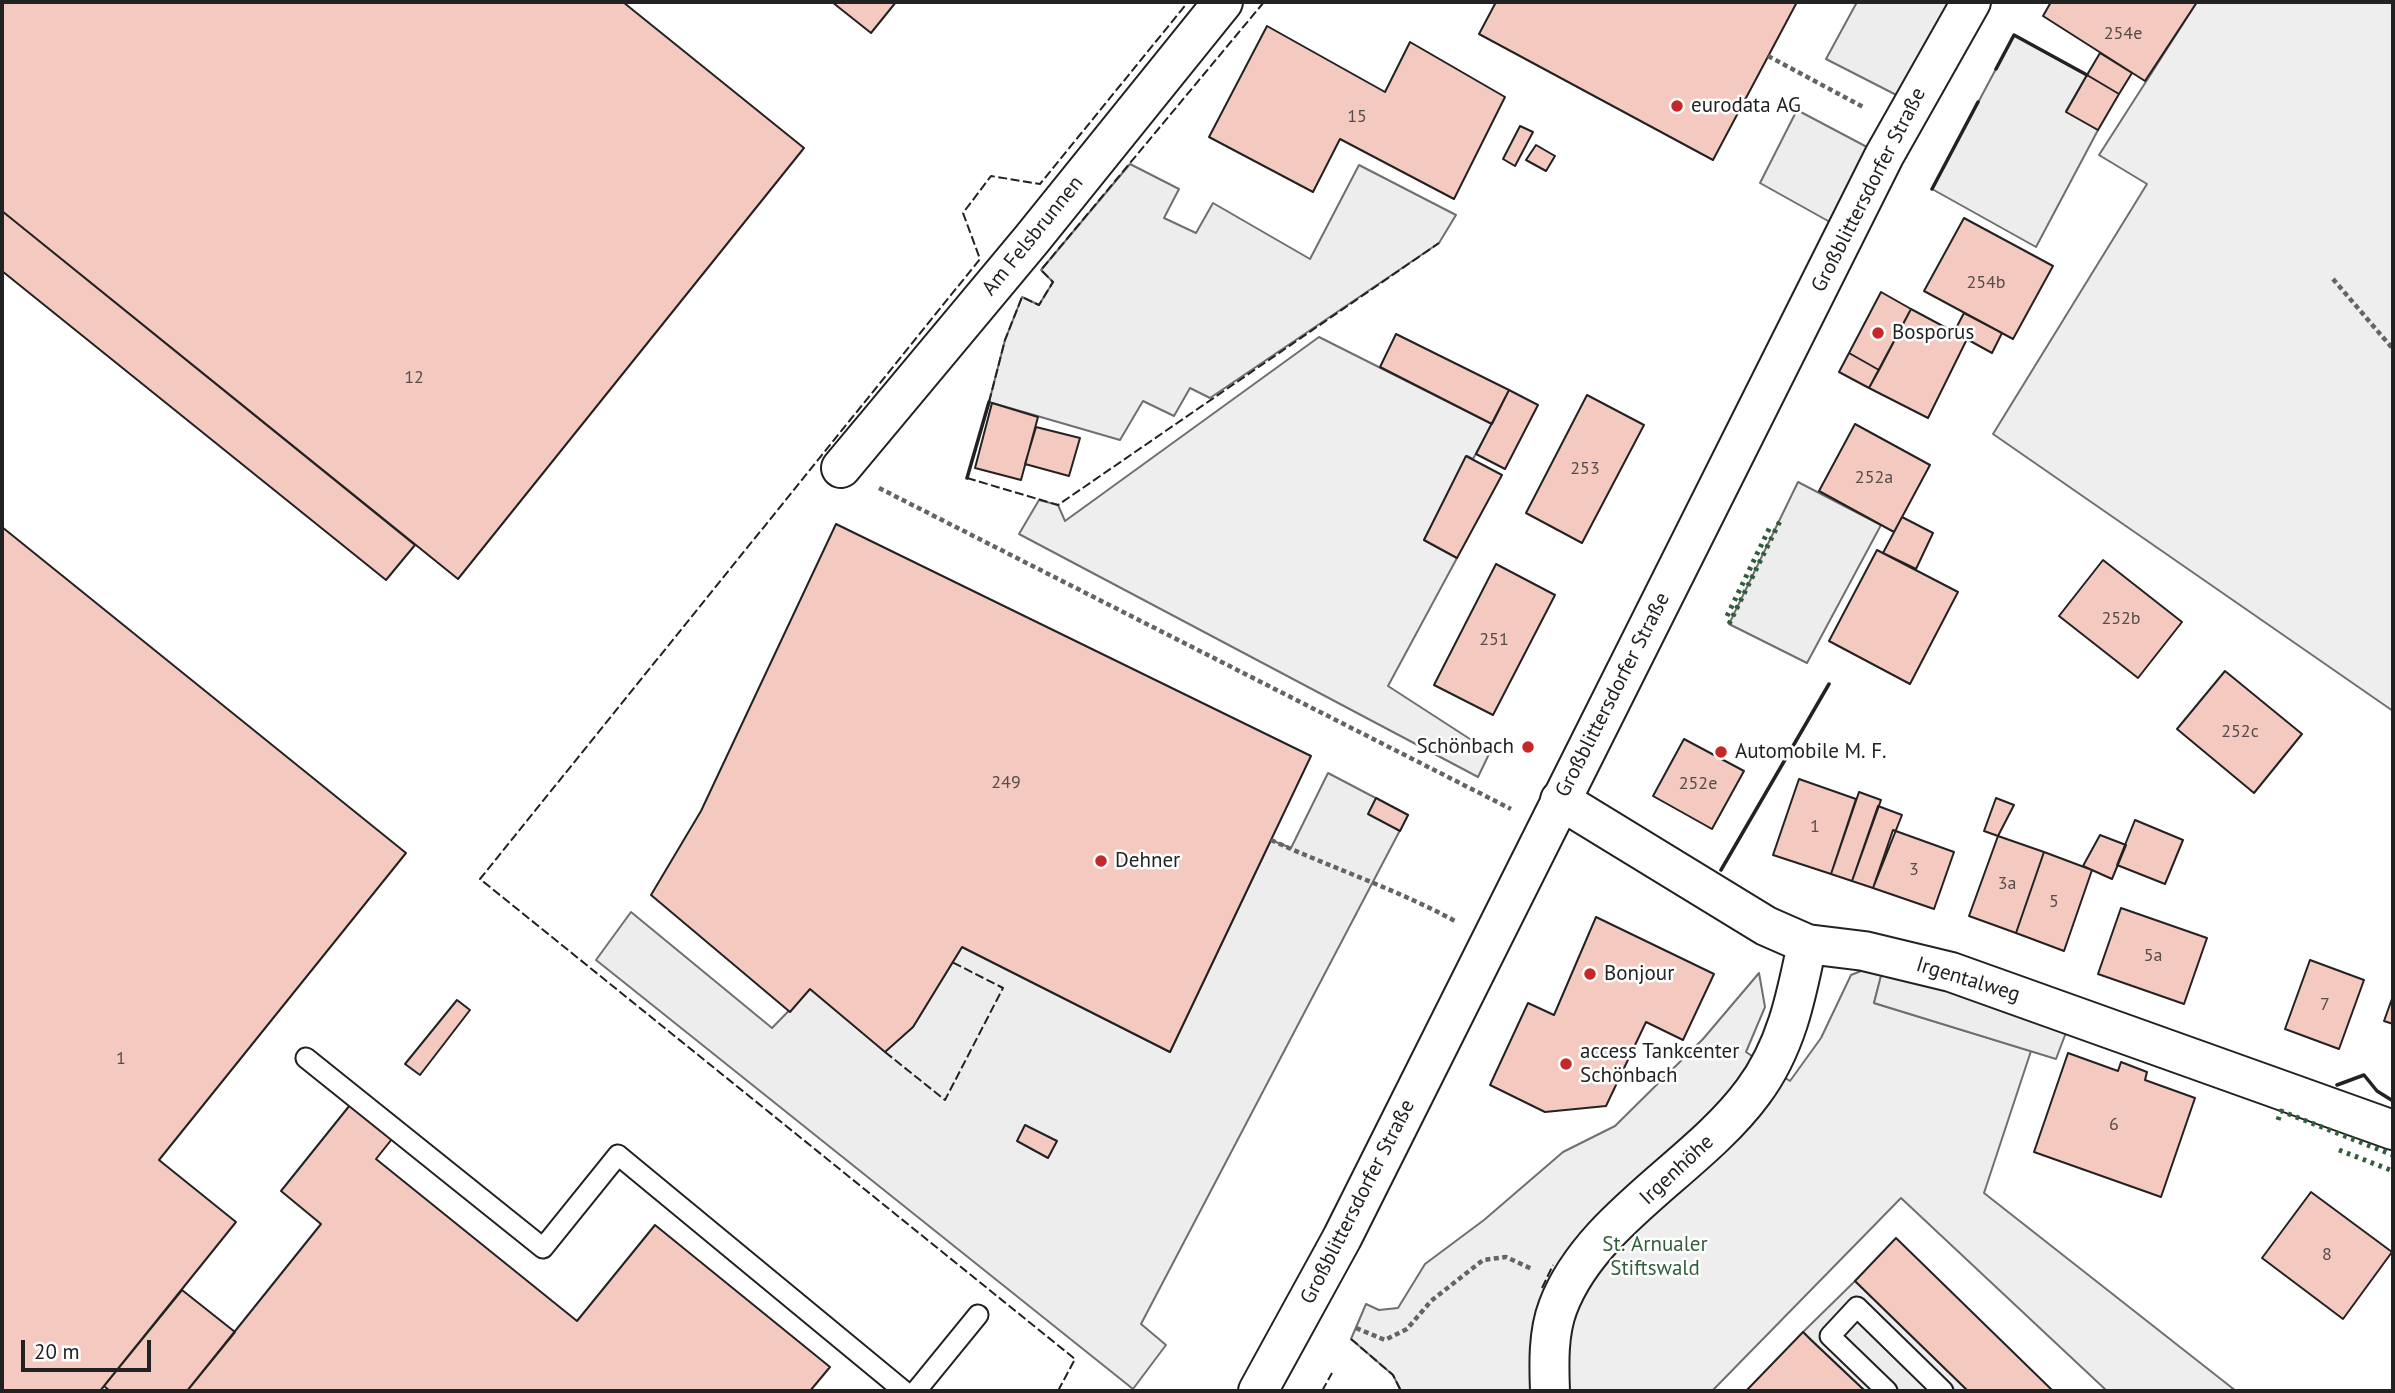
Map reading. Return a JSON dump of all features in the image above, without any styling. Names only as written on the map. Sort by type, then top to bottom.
[{"type":"street","name":"Am Felsbrunnen","points":[[841,468],[1032,239],[1223,2]]},
{"type":"street","name":"Großblittersdorfer Straße","points":[[1258,1391],[1342,1238],[1899,127],[1972,2]]},
{"type":"street","name":"Irgentalweg","points":[[1560,800],[1766,926],[1807,944],[1864,951],[1951,972],[2393,1130]]},
{"type":"street","name":"Irgenhöhe","points":[[1550,1391],[1549,1358],[1557,1309],[1567,1287],[1607,1234],[1721,1128],[1753,1093],[1778,1053],[1791,1017],[1807,944]]},
{"type":"lane","points":[[306,1058],[543,1248],[618,1155],[904,1391]]},
{"type":"lane","points":[[1887,1391],[1830,1336],[1857,1307],[1943,1391]]},
{"type":"lane","points":[[916,1391],[978,1315]]},
{"type":"path","points":[[1768,56],[1899,127]]},
{"type":"path","points":[[2333,279],[2393,349]]},
{"type":"path","points":[[841,468],[1497,800]]},
{"type":"path","points":[[1271,840],[1320,863],[1373,881],[1490,940]]},
{"type":"path","points":[[1356,1328],[1385,1340],[1407,1329],[1431,1301],[1483,1260],[1506,1257],[1534,1270]]},
{"type":"green space","points":[[2197,2],[2393,2],[2393,711],[1993,434],[2147,184],[2099,155]]},
{"type":"green space","points":[[1319,337],[1492,424],[1473,459],[1467,456],[1424,540],[1457,558],[1388,686],[1490,752],[1478,777],[1019,534],[1039,500],[1058,505],[1065,521]]},
{"type":"green space","name":"St. Arnualer Stiftswald","points":[[1866,969],[1882,973],[1874,1003],[2031,1051],[1984,1193],[2236,1391],[2107,1391],[1901,1198],[1712,1391],[1401,1391],[1393,1375],[1351,1339],[1366,1304],[1379,1310],[1398,1308],[1425,1264],[1484,1220],[1563,1152],[1615,1126],[1703,1039],[1759,973],[1765,1007],[1746,1052],[1790,1081],[1821,1038],[1851,975]]},
{"type":"shaded area","points":[[1857,2],[1971,2],[1912,103],[1826,59]]},
{"type":"shaded area","points":[[2014,35],[2087,75],[2066,111],[2098,130],[2036,247],[1932,189]]},
{"type":"shaded area","points":[[1797,110],[1884,156],[1846,231],[1760,183]]},
{"type":"shaded area","points":[[1130,164],[1179,189],[1164,218],[1196,233],[1213,203],[1310,259],[1359,165],[1456,215],[1439,243],[1210,398],[1190,388],[1174,416],[1143,401],[1120,440],[989,402],[1005,340],[1022,297],[1039,305],[1053,282],[1041,270]]},
{"type":"shaded area","points":[[1798,482],[1881,525],[1807,663],[1729,624]]},
{"type":"shaded area","points":[[1328,773],[1408,815],[1141,1324],[1166,1345],[1133,1389],[596,960],[631,912],[772,1028],[810,989],[885,1051],[913,1027],[962,947],[1170,1052],[1271,840],[1291,848]]},
{"type":"shaded area","points":[[1886,956],[2073,1014],[2056,1059],[1874,1003]]},
{"type":"shaded area","points":[[1855,1281],[1968,1391],[1865,1391],[1803,1332]]},
{"type":"building","points":[[2,2],[623,2],[804,148],[458,579],[2,211]]},
{"type":"building","points":[[832,2],[896,2],[871,33]]},
{"type":"building","name":"eurodata AG","points":[[1496,2],[1797,2],[1713,160],[1479,34]]},
{"type":"building","points":[[2051,2],[2197,2],[2145,81],[2043,16]]},
{"type":"building","points":[[1267,26],[1385,92],[1410,42],[1505,97],[1454,199],[1340,139],[1313,192],[1209,137]]},
{"type":"building","points":[[2100,53],[2132,73],[2119,94],[2087,75]]},
{"type":"building","points":[[2087,75],[2119,94],[2098,130],[2066,112]]},
{"type":"building","points":[[1520,126],[1533,132],[1515,166],[1503,159]]},
{"type":"building","points":[[1536,145],[1555,156],[1546,171],[1526,160]]},
{"type":"building","points":[[2,211],[415,545],[386,580],[2,271]]},
{"type":"building","points":[[1964,218],[2053,266],[2013,339],[1924,291]]},
{"type":"building","points":[[1881,292],[1911,309],[1879,370],[1849,353]]},
{"type":"building","points":[[1911,309],[1967,339],[1928,418],[1869,388]]},
{"type":"building","points":[[1964,313],[2002,333],[1992,353],[1954,332]]},
{"type":"building","points":[[1396,334],[1509,390],[1492,424],[1380,367]]},
{"type":"building","points":[[1849,353],[1879,370],[1869,388],[1839,372]]},
{"type":"building","points":[[1509,390],[1538,405],[1505,469],[1476,454]]},
{"type":"building","points":[[1587,395],[1644,425],[1582,543],[1526,513]]},
{"type":"building","points":[[992,403],[1038,417],[1021,480],[975,468]]},
{"type":"building","points":[[1855,424],[1930,465],[1894,532],[1819,491]]},
{"type":"building","points":[[1036,427],[1080,438],[1069,476],[1025,464]]},
{"type":"building","points":[[1466,456],[1502,475],[1457,558],[1424,540]]},
{"type":"building","points":[[1902,517],[1933,533],[1916,569],[1883,553]]},
{"type":"building","points":[[836,524],[1311,756],[1170,1052],[962,947],[913,1027],[885,1052],[810,989],[790,1012],[651,895],[701,811]]},
{"type":"building","points":[[2,527],[406,853],[159,1160],[236,1222],[100,1391],[2,1391]]},
{"type":"building","points":[[1877,550],[1958,592],[1910,684],[1829,641]]},
{"type":"building","points":[[2103,560],[2182,622],[2138,678],[2059,616]]},
{"type":"building","points":[[1496,564],[1555,595],[1493,715],[1434,685]]},
{"type":"building","points":[[2225,671],[2302,734],[2254,793],[2177,729]]},
{"type":"building","points":[[1684,739],[1744,771],[1712,829],[1653,796]]},
{"type":"building","points":[[1799,779],[1856,799],[1831,874],[1773,855]]},
{"type":"building","points":[[1859,792],[1881,800],[1852,881],[1831,874]]},
{"type":"building","points":[[1376,798],[1408,815],[1400,831],[1368,814]]},
{"type":"building","points":[[1996,798],[2014,805],[1998,836],[1984,831]]},
{"type":"building","points":[[1878,806],[1902,815],[1873,888],[1852,881]]},
{"type":"building","points":[[2135,820],[2183,840],[2165,884],[2117,865]]},
{"type":"building","points":[[1893,830],[1954,852],[1934,909],[1873,888]]},
{"type":"building","points":[[2100,835],[2126,845],[2112,879],[2083,866]]},
{"type":"building","points":[[1998,836],[2044,852],[2016,933],[1969,916]]},
{"type":"building","points":[[2044,852],[2092,870],[2064,951],[2016,933]]},
{"type":"building","points":[[2121,908],[2207,938],[2184,1004],[2098,974]]},
{"type":"building","points":[[1596,917],[1714,974],[1683,1040],[1646,1022],[1606,1106],[1545,1112],[1490,1085],[1528,1003],[1554,1015]]},
{"type":"building","points":[[2310,960],[2364,980],[2339,1049],[2285,1029]]},
{"type":"building","points":[[2393,996],[2393,1024],[2384,1021]]},
{"type":"building","points":[[457,1000],[470,1010],[420,1075],[405,1064]]},
{"type":"building","points":[[2068,1053],[2118,1071],[2121,1062],[2147,1072],[2145,1080],[2195,1098],[2161,1197],[2034,1152]]},
{"type":"building","points":[[350,1105],[392,1139],[376,1159],[577,1321],[655,1225],[830,1367],[810,1391],[187,1391],[321,1224],[281,1191]]},
{"type":"building","points":[[1025,1125],[1057,1141],[1048,1158],[1017,1141]]},
{"type":"building","points":[[2311,1192],[2392,1252],[2343,1319],[2262,1258]]},
{"type":"building","points":[[1896,1238],[2053,1391],[1968,1391],[1855,1281]]},
{"type":"building","points":[[182,1290],[235,1332],[187,1391],[110,1391],[104,1386]]},
{"type":"building","points":[[1803,1332],[1811,1340],[1865,1391],[1746,1391]]},
{"type":"hedge","points":[[1729,624],[1781,519]]},
{"type":"hedge","points":[[1727,616],[1770,527]]},
{"type":"hedge","points":[[2278,1120],[2281,1111],[2393,1155]]},
{"type":"hedge","points":[[2339,1150],[2393,1171]]},
{"type":"fence","points":[[1058,1391],[1075,1359],[480,879],[980,259],[963,213],[991,176],[1040,184],[1188,2]]},
{"type":"fence","points":[[989,402],[1005,340],[1022,297],[1039,305],[1053,282],[1041,270],[1264,2]]},
{"type":"fence","points":[[967,478],[1058,505],[1439,243]]},
{"type":"fence","points":[[885,1052],[945,1100],[1003,988],[952,962]]},
{"type":"fence","points":[[1542,1288],[1553,1265]]},
{"type":"fence","points":[[1351,1339],[1393,1375],[1401,1391]]},
{"type":"fence","points":[[1322,1391],[1332,1373]]},
{"type":"wall","points":[[1996,69],[2014,35],[2087,75]]},
{"type":"wall","points":[[1932,189],[1978,102]]},
{"type":"wall","points":[[967,478],[989,402]]},
{"type":"wall","points":[[1721,870],[1829,684]]},
{"type":"wall","points":[[2337,1085],[2364,1075],[2377,1091],[2393,1101]]},
{"type":"place","name":"eurodata AG","points":[[1677,106]]},
{"type":"place","name":"Bosporus","points":[[1878,333]]},
{"type":"place","name":"Schönbach","points":[[1528,747]]},
{"type":"place","name":"Automobile M. F.","points":[[1721,752]]},
{"type":"place","name":"Dehner","points":[[1101,861]]},
{"type":"place","name":"Bonjour","points":[[1590,974]]},
{"type":"place","name":"access Tankcenter Schönbach","points":[[1566,1064]]}]
